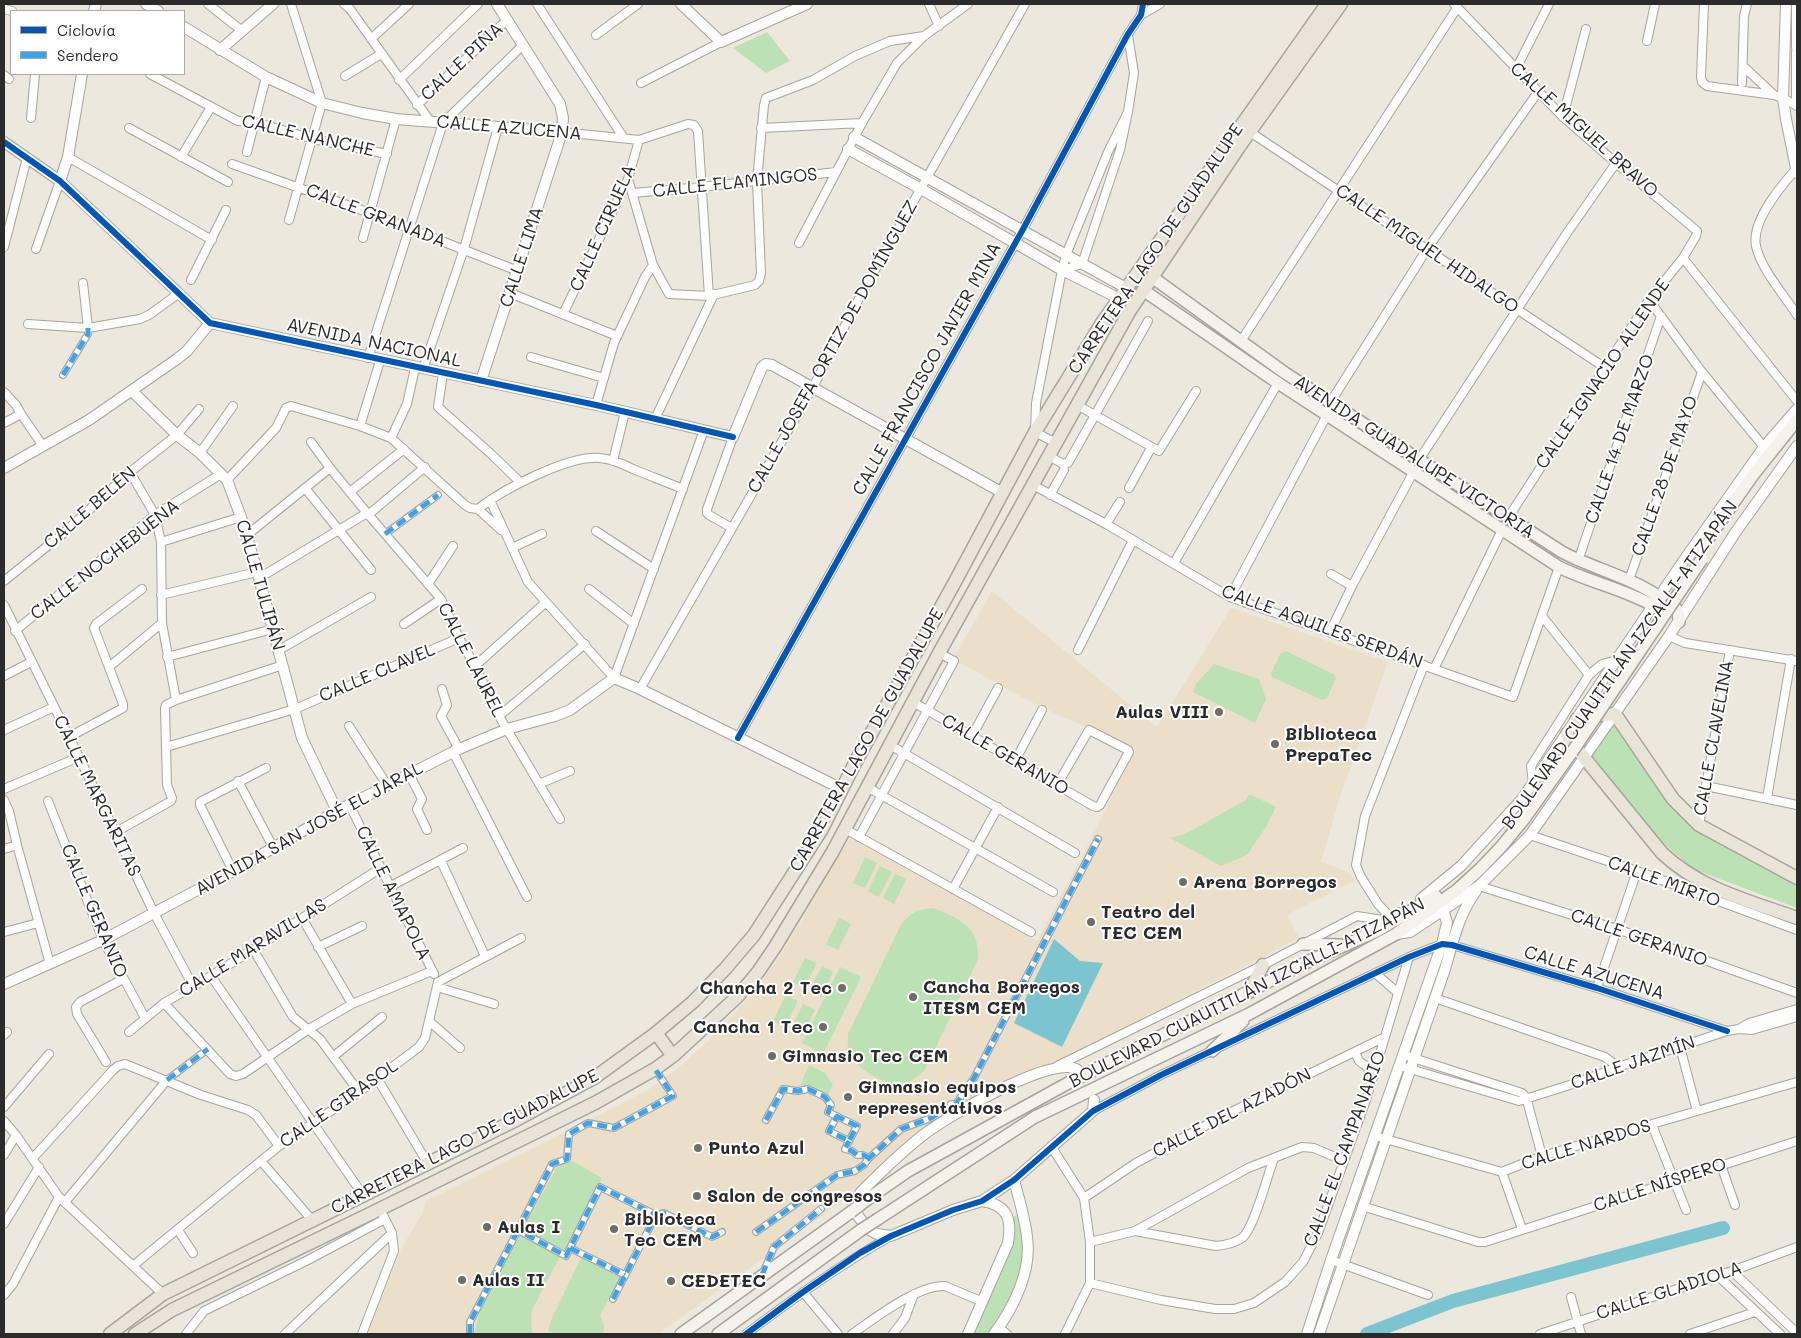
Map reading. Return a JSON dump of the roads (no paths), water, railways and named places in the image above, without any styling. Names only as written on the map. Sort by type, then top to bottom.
[{"type":"main road","name":"CARRETERA LAGO DE GUADALUPE","points":[[135,1334],[172,1310],[352,1222],[383,1214],[595,1103],[655,1069],[738,996],[775,947],[821,872],[1032,485],[1129,312],[1152,277],[1210,178],[1326,4]]},
{"type":"main road","name":"CARRETERA LAGO DE GUADALUPE","points":[[110,1334],[163,1294],[428,1164],[594,1078],[656,1033],[693,1002],[725,969],[754,934],[822,829],[856,761],[1035,432],[1118,298],[1210,178],[1250,132],[1341,4]]},
{"type":"main road","name":"AVENIDA GUADALUPE VICTORIA","points":[[1152,277],[1330,403],[1502,530],[1558,567],[1574,575],[1675,608],[1679,622]]},
{"type":"main road","name":"AVENIDA GUADALUPE VICTORIA","points":[[1143,290],[1327,415],[1508,518],[1578,561],[1628,580],[1657,601]]},
{"type":"main road","name":"BOULEVARD CUAUTITLÁN IZCALLI-ATIZAPÁN","points":[[718,1334],[861,1230],[1035,1117],[1249,1014],[1396,934],[1435,907],[1518,814],[1567,748],[1753,475],[1792,432],[1797,420]]},
{"type":"main road","points":[[1577,719],[1587,716],[1615,714],[1673,798],[1699,826],[1797,878]]},
{"type":"main road","points":[[1567,734],[1568,739],[1584,756],[1662,854],[1684,872],[1715,890],[1797,918]]},
{"type":"main road","points":[[856,761],[876,772]]},
{"type":"main road","name":"BOULEVARD CUAUTITLÁN IZCALLI-ATIZAPÁN","points":[[681,1334],[908,1171],[1070,1082],[1342,945],[1435,907]]},
{"type":"main road","points":[[1302,944],[1342,945]]},
{"type":"main road","points":[[1249,992],[1262,965]]},
{"type":"main road","points":[[1212,1051],[1249,1014]]},
{"type":"main road","points":[[656,1033],[672,1056]]},
{"type":"main road","points":[[986,1128],[980,1137],[991,1145]]},
{"type":"main road","points":[[343,1206],[352,1222]]},
{"type":"street","points":[[208,4],[241,30]]},
{"type":"street","points":[[220,50],[273,4]]},
{"type":"street","points":[[288,220],[322,104],[291,4]]},
{"type":"street","points":[[344,4],[430,121]]},
{"type":"street","points":[[371,39],[409,4]]},
{"type":"street","points":[[399,80],[478,4]]},
{"type":"street","points":[[497,4],[560,104],[563,118],[562,132]]},
{"type":"street","points":[[537,4],[623,138]]},
{"type":"street","points":[[596,35],[638,4]]},
{"type":"street","points":[[682,4],[721,42]]},
{"type":"street","points":[[641,83],[721,42],[807,4]]},
{"type":"street","points":[[929,4],[939,26]]},
{"type":"street","points":[[799,243],[862,123],[897,63],[924,36],[968,4]]},
{"type":"street","name":"CALLE JOSEFA ORTIZ DE DOMÍNGUEZ","points":[[640,689],[813,387],[863,291],[1025,4]]},
{"type":"street","points":[[1141,15],[1143,4]]},
{"type":"street","points":[[1141,15],[1160,4]]},
{"type":"street","points":[[1516,69],[1549,4]]},
{"type":"street","points":[[1647,41],[1655,4]]},
{"type":"street","points":[[1704,4],[1702,82],[1707,86],[1779,96]]},
{"type":"street","points":[[1742,83],[1744,16],[1748,4]]},
{"type":"street","points":[[1786,4],[1779,96],[1797,171],[1770,203],[1761,220],[1755,244],[1764,266],[1797,315]]},
{"type":"street","points":[[1797,4],[1797,48]]},
{"type":"street","points":[[1241,341],[1340,191],[1456,6]]},
{"type":"street","name":"CALLE MIGUEL BRAVO","points":[[1456,6],[1538,92],[1616,163],[1697,232]]},
{"type":"street","name":"CALLE FRANCISCO JAVIER MINA","points":[[738,738],[872,495],[906,439],[1022,231],[1128,34],[1141,15]]},
{"type":"street","name":"CALLE PIÑA","points":[[417,105],[507,20]]},
{"type":"street","name":"CALLE AZUCENA","points":[[185,28],[266,77],[322,104],[362,113],[443,123],[639,140],[688,124],[694,125],[698,131],[701,187]]},
{"type":"street","points":[[1564,116],[1586,29]]},
{"type":"street","points":[[1082,264],[1120,150],[1128,112],[1134,73],[1128,34]]},
{"type":"street","points":[[628,179],[653,265],[668,294],[711,295],[755,285],[760,281],[762,273],[757,181],[761,128],[766,98],[813,80],[855,56],[890,41],[924,36]]},
{"type":"street","points":[[368,358],[443,123],[523,45]]},
{"type":"street","points":[[1742,66],[1779,96],[1797,106],[1797,52]]},
{"type":"street","points":[[346,76],[381,54]]},
{"type":"street","points":[[31,118],[35,75]]},
{"type":"street","points":[[36,249],[68,157],[82,75]]},
{"type":"street","name":"CALLE NANCHE","points":[[152,75],[238,122],[255,122],[313,139],[387,154]]},
{"type":"street","points":[[247,152],[266,77]]},
{"type":"street","points":[[1330,403],[1427,249],[1538,92]]},
{"type":"street","points":[[181,157],[211,106]]},
{"type":"street","points":[[1056,443],[1035,432],[1036,403],[1062,270],[1066,255],[1108,152],[1128,112]]},
{"type":"street","points":[[363,238],[396,118]]},
{"type":"street","points":[[761,128],[862,123]]},
{"type":"street","points":[[391,438],[407,404],[464,249],[498,127]]},
{"type":"street","points":[[129,128],[228,182]]},
{"type":"street","name":"CALLE LIMA","points":[[480,381],[518,271],[562,132]]},
{"type":"street","name":"CALLE MIGUEL HIDALGO","points":[[1250,132],[1604,367]]},
{"type":"street","points":[[854,138],[928,177],[1126,288]]},
{"type":"street","name":"CALLE CIRUELA","points":[[563,314],[628,179],[639,140]]},
{"type":"street","points":[[4,142],[60,181],[153,267],[210,324],[188,351],[132,391],[88,420],[4,468]]},
{"type":"street","points":[[848,149],[1062,270],[1118,298]]},
{"type":"street","points":[[68,157],[212,240]]},
{"type":"street","points":[[4,247],[27,158]]},
{"type":"street","points":[[1330,632],[1352,586],[1416,466],[1567,232],[1616,163]]},
{"type":"street","name":"CALLE GRANADA","points":[[232,164],[370,213],[518,271]]},
{"type":"street","name":"CALLE FLAMINGOS","points":[[633,193],[836,172]]},
{"type":"street","points":[[654,419],[711,295],[701,187]]},
{"type":"street","points":[[191,280],[226,210]]},
{"type":"street","name":"CALLE IGNACIO ALLENDE","points":[[1508,518],[1604,367],[1649,300],[1683,258],[1697,232]]},
{"type":"street","points":[[1683,258],[1797,401]]},
{"type":"street","points":[[1062,270],[1082,264]]},
{"type":"street","points":[[596,405],[617,336],[653,265]]},
{"type":"street","points":[[63,375],[88,334],[83,283]]},
{"type":"street","points":[[510,293],[617,336]]},
{"type":"street","points":[[28,324],[88,328],[150,315],[178,294]]},
{"type":"street","points":[[1649,300],[1702,372],[1764,447]]},
{"type":"street","name":"CALLE 14 DE MARZO","points":[[1578,561],[1661,316]]},
{"type":"street","points":[[1049,456],[1063,464],[1068,463],[1148,321]]},
{"type":"street","name":"AVENIDA NACIONAL","points":[[210,324],[596,405],[733,437]]},
{"type":"street","points":[[531,357],[604,378]]},
{"type":"street","points":[[380,361],[360,426],[391,438],[465,504],[470,508],[478,509],[505,533]]},
{"type":"street","points":[[732,528],[709,515],[707,509],[733,437],[762,367],[766,364],[772,365],[813,387],[1003,493]]},
{"type":"street","name":"CALLE 28 DE MAYO","points":[[1628,580],[1702,372]]},
{"type":"street","points":[[443,374],[438,403],[440,410],[520,482]]},
{"type":"street","points":[[1174,563],[1278,383]]},
{"type":"street","points":[[1077,406],[1157,451],[1160,450],[1196,390]]},
{"type":"street","name":"CALLE TULIPÁN","points":[[132,391],[224,477],[241,517],[302,738],[337,811]]},
{"type":"street","points":[[4,392],[11,397],[43,446]]},
{"type":"street","points":[[200,453],[233,406]]},
{"type":"street","name":"CALLE NOCHEBUENA","points":[[15,630],[155,515],[224,477],[276,428],[288,406],[360,426]]},
{"type":"street","name":"CALLE BELÉN","points":[[4,581],[65,532],[130,472],[177,435],[199,409]]},
{"type":"street","points":[[1364,936],[1371,927],[1429,894],[1461,866],[1522,799],[1764,447],[1797,409]]},
{"type":"street","points":[[613,461],[625,412]]},
{"type":"street","points":[[4,423],[21,414]]},
{"type":"street","points":[[1230,597],[1327,415]]},
{"type":"street","points":[[614,678],[704,430]]},
{"type":"street","name":"CALLE LAUREL","points":[[312,442],[330,468],[441,599],[458,638],[499,716],[560,819]]},
{"type":"street","points":[[1319,1334],[1386,1138],[1406,1062],[1447,944],[1466,906],[1479,886],[1530,835],[1679,622],[1735,533],[1797,446]]},
{"type":"street","points":[[1129,488],[1151,448]]},
{"type":"street","points":[[350,492],[404,449]]},
{"type":"street","points":[[478,509],[520,482],[582,459],[600,458],[613,461],[683,489]]},
{"type":"street","points":[[161,595],[258,575],[368,514],[425,467]]},
{"type":"street","points":[[246,535],[330,468]]},
{"type":"street","points":[[1050,495],[1064,470]]},
{"type":"street","points":[[130,472],[155,515],[161,542],[162,623],[176,700]]},
{"type":"street","name":"CALLE AQUILES SERDÁN","points":[[1032,485],[1106,524],[1230,597],[1513,697],[1542,616]]},
{"type":"street","points":[[305,488],[371,570]]},
{"type":"street","points":[[385,534],[438,495]]},
{"type":"street","points":[[490,500],[528,582],[614,678],[842,789]]},
{"type":"street","points":[[1106,524],[1120,502]]},
{"type":"street","points":[[161,542],[241,517]]},
{"type":"street","points":[[1434,669],[1502,530]]},
{"type":"street","points":[[596,531],[654,569]]},
{"type":"street","points":[[512,548],[542,534]]},
{"type":"street","points":[[1078,650],[1132,540]]},
{"type":"street","points":[[428,584],[453,546]]},
{"type":"street","points":[[1558,567],[1542,616],[1589,675]]},
{"type":"street","points":[[1331,574],[1352,586]]},
{"type":"street","points":[[69,737],[123,708],[94,628],[96,624],[142,589]]},
{"type":"street","points":[[589,589],[634,624]]},
{"type":"street","points":[[279,650],[371,597]]},
{"type":"street","points":[[404,624],[441,599]]},
{"type":"street","points":[[474,666],[546,603]]},
{"type":"street","name":"CALLE MARGARITAS","points":[[4,606],[79,757],[114,833],[193,986]]},
{"type":"street","points":[[109,667],[162,623]]},
{"type":"street","points":[[168,657],[273,629]]},
{"type":"street","points":[[1669,636],[1685,643],[1794,660],[1767,798]]},
{"type":"street","name":"CALLE CLAVEL","points":[[166,747],[294,708],[458,638]]},
{"type":"street","points":[[499,716],[585,644]]},
{"type":"street","name":"CALLE CLAVELINA","points":[[1699,826],[1730,650]]},
{"type":"street","points":[[859,837],[954,661],[940,653]]},
{"type":"street","points":[[1533,784],[1531,766],[1589,675],[1602,664],[1617,660]]},
{"type":"street","points":[[4,676],[31,662]]},
{"type":"street","points":[[114,833],[171,801],[172,798],[167,785],[166,705],[283,665]]},
{"type":"street","points":[[1387,919],[1361,877],[1356,865],[1365,816],[1424,665]]},
{"type":"street","name":"AVENIDA SAN JOSÉ EL JARAL","points":[[4,984],[103,940],[233,871],[350,804],[456,750],[507,729],[570,710],[614,678]]},
{"type":"street","points":[[972,736],[998,688]]},
{"type":"street","points":[[442,689],[447,703],[441,716],[527,897]]},
{"type":"street","name":"CALLE GERANIO","points":[[913,702],[1057,785],[1097,807],[1100,805],[1129,752],[1089,730],[1057,785]]},
{"type":"street","points":[[4,730],[54,708]]},
{"type":"street","points":[[1015,761],[1042,710]]},
{"type":"street","points":[[349,726],[387,785]]},
{"type":"street","points":[[890,745],[1075,853]]},
{"type":"street","points":[[4,789],[79,757]]},
{"type":"street","points":[[233,871],[200,802],[266,768]]},
{"type":"street","points":[[539,784],[570,771]]},
{"type":"street","points":[[409,774],[422,799],[417,809],[427,830]]},
{"type":"street","points":[[238,781],[273,847]]},
{"type":"street","points":[[1706,786],[1797,805]]},
{"type":"street","points":[[867,787],[1053,892]]},
{"type":"street","points":[[4,800],[9,811],[50,964]]},
{"type":"street","name":"CALLE GERANIO","points":[[48,801],[103,940],[145,1018]]},
{"type":"street","name":"CALLE AMAPOLA","points":[[350,804],[438,985]]},
{"type":"street","points":[[953,888],[998,807]]},
{"type":"street","points":[[845,829],[1031,932]]},
{"type":"street","name":"CALLE MIRTO","points":[[1530,835],[1797,930]]},
{"type":"street","points":[[756,1232],[836,1175],[855,1172],[901,1129],[931,1118],[951,1104],[956,1104],[974,1078],[1098,839]]},
{"type":"street","points":[[4,849],[17,845]]},
{"type":"street","points":[[390,887],[463,848]]},
{"type":"street","points":[[441,860],[485,956]]},
{"type":"street","name":"CALLE MARAVILLAS","points":[[129,1032],[164,1003],[211,976],[381,868]]},
{"type":"street","points":[[1597,988],[1637,872]]},
{"type":"street","points":[[1307,1334],[1375,1136],[1435,998],[1447,944],[1447,923],[1435,907],[1479,886]]},
{"type":"street","name":"CALLE GERANIO","points":[[1479,886],[1617,930],[1797,993]]},
{"type":"street","points":[[1046,1072],[1262,965],[1356,916],[1387,919]]},
{"type":"street","points":[[302,918],[352,1004]]},
{"type":"street","points":[[4,932],[38,923]]},
{"type":"street","points":[[318,947],[362,926]]},
{"type":"street","points":[[438,985],[485,956],[521,938]]},
{"type":"street","name":"CALLE AZUCENA","points":[[1447,944],[1597,988],[1727,1031]]},
{"type":"street","name":"BOULEVARD CUAUTITLÁN IZCALLI-ATIZAPÁN","points":[[746,1334],[860,1253],[891,1236],[952,1210],[982,1201],[1014,1180],[1093,1105],[1212,1051],[1409,956],[1447,944]]},
{"type":"street","points":[[253,949],[293,1017],[320,1039],[359,1092]]},
{"type":"street","name":"CALLE EL CAMPANARIO","points":[[1090,1283],[1161,1300],[1215,1309],[1234,1309],[1254,1303],[1285,1282],[1303,1262],[1318,1233],[1374,1072],[1409,956]]},
{"type":"street","points":[[164,1003],[230,1074],[236,1076],[243,1074],[309,1029],[352,1004],[432,971]]},
{"type":"street","points":[[1375,973],[1398,993]]},
{"type":"street","points":[[211,976],[363,1195]]},
{"type":"street","points":[[106,1062],[77,1014],[76,1007],[80,1002],[124,979]]},
{"type":"street","points":[[438,985],[494,1004]]},
{"type":"street","name":"CALLE GIRASOL","points":[[134,1265],[279,1146],[314,1124],[419,1047],[425,1038],[438,985]]},
{"type":"street","points":[[1435,998],[1605,1057],[1618,1067]]},
{"type":"street","name":"CALLE JAZMÍN","points":[[1739,1029],[1749,1023],[1797,1009]]},
{"type":"street","points":[[334,1056],[382,1017]]},
{"type":"street","name":"CALLE JAZMÍN","points":[[1406,1062],[1519,1101],[1727,1031],[1739,1029],[1752,1030],[1797,1017]]},
{"type":"street","points":[[429,1021],[460,1048]]},
{"type":"street","name":"CALLE DEL AZADÓN","points":[[1084,1198],[1136,1163],[1227,1114],[1385,1037]]},
{"type":"street","points":[[1680,1047],[1697,1110]]},
{"type":"street","points":[[4,1295],[13,1284],[62,1200],[167,1080],[208,1049]]},
{"type":"street","points":[[1355,1052],[1359,1061],[1374,1072]]},
{"type":"street","points":[[4,1107],[49,1054]]},
{"type":"street","points":[[33,1158],[118,1066],[124,1064],[201,1095],[248,1110],[256,1115],[279,1146]]},
{"type":"street","points":[[891,1236],[877,1234],[868,1228],[858,1216],[856,1206],[861,1192],[896,1157],[924,1134],[1005,1086],[1029,1076],[1060,1068],[1073,1067],[1079,1071]]},
{"type":"street","points":[[470,1334],[470,1322],[552,1164],[567,1159],[569,1134],[588,1124],[606,1128],[621,1126],[628,1120],[673,1096],[655,1069]]},
{"type":"street","points":[[377,1078],[428,1164]]},
{"type":"street","name":"CALLE NARDOS","points":[[1375,1136],[1502,1172],[1542,1156],[1797,1082]]},
{"type":"street","points":[[766,1120],[783,1089],[798,1091],[808,1088],[825,1097],[831,1105],[828,1112],[857,1126],[845,1149],[857,1155],[864,1155],[868,1160]]},
{"type":"street","points":[[1526,1098],[1542,1156]]},
{"type":"street","points":[[837,1116],[829,1132],[849,1141]]},
{"type":"street","points":[[4,1121],[62,1200],[163,1294]]},
{"type":"street","points":[[1652,1125],[1686,1210]]},
{"type":"street","points":[[4,1155],[16,1135]]},
{"type":"street","name":"CALLE NÍSPERO","points":[[1362,1206],[1478,1242],[1485,1242],[1797,1141]]},
{"type":"street","points":[[1051,1146],[1084,1198],[1090,1242],[1090,1283],[1065,1334]]},
{"type":"street","points":[[1090,1242],[1135,1231],[1248,1168],[1308,1146],[1344,1161]]},
{"type":"street","points":[[1135,1231],[1216,1246],[1227,1245],[1242,1238],[1250,1228],[1274,1158]]},
{"type":"street","points":[[261,1161],[312,1220]]},
{"type":"street","points":[[1721,1166],[1735,1205]]},
{"type":"street","points":[[4,1224],[38,1167]]},
{"type":"street","points":[[1502,1172],[1522,1229]]},
{"type":"street","points":[[1000,1332],[1018,1296],[1027,1265],[1028,1239],[1014,1180]]},
{"type":"street","points":[[518,1230],[566,1256],[600,1187],[656,1215],[664,1213],[712,1238],[722,1232]]},
{"type":"street","points":[[968,1334],[1008,1243],[1010,1231],[1008,1218],[1002,1209],[994,1203],[982,1201]]},
{"type":"street","points":[[762,1275],[774,1247],[821,1210]]},
{"type":"street","points":[[1008,1218],[1014,1213],[1023,1214]]},
{"type":"street","points":[[186,1334],[204,1311],[308,1260],[383,1214],[392,1233],[394,1251],[362,1334]]},
{"type":"street","points":[[613,1298],[656,1215]]},
{"type":"street","points":[[178,1230],[193,1253]]},
{"type":"street","points":[[285,1334],[392,1233]]},
{"type":"street","name":"CALLE GLADIOLA","points":[[1540,1334],[1732,1271],[1797,1247]]},
{"type":"street","points":[[570,1248],[625,1275]]},
{"type":"street","points":[[1331,1260],[1428,1295]]},
{"type":"street","points":[[1732,1271],[1797,1333]]},
{"type":"street","points":[[1717,1275],[1780,1334]]},
{"type":"street","points":[[4,1279],[13,1284]]},
{"type":"street","points":[[852,1334],[892,1306],[914,1294],[938,1286],[945,1286],[982,1302]]},
{"type":"street","points":[[803,1292],[838,1334]]},
{"type":"street","points":[[893,1334],[905,1318],[914,1294]]},
{"type":"street","points":[[1571,1297],[1581,1334]]},
{"type":"street","points":[[196,1298],[204,1311]]},
{"type":"street","points":[[1690,1334],[1755,1312]]},
{"type":"water","points":[[1054,939],[1080,961],[1103,963],[1062,1047],[1014,1023]]},
{"type":"waterway","points":[[1367,1334],[1453,1301],[1723,1228]]},
{"type":"place","name":"Aulas VIII","points":[[1219,712]]},
{"type":"place","name":"Biblioteca PrepaTec","points":[[1275,744]]},
{"type":"place","name":"Arena Borregos","points":[[1183,882]]},
{"type":"place","name":"Teatro del TEC CEM","points":[[1091,922]]},
{"type":"place","name":"Chancha 2 Tec","points":[[842,988]]},
{"type":"place","name":"Cancha Borregos ITESM CEM","points":[[913,997]]},
{"type":"place","name":"Cancha 1 Tec","points":[[823,1027]]},
{"type":"place","name":"Gimnasio Tec CEM","points":[[772,1056]]},
{"type":"place","name":"Gimnasio equipos representativos","points":[[848,1097]]},
{"type":"place","name":"Punto Azul","points":[[698,1148]]},
{"type":"place","name":"Salon de congresos","points":[[697,1196]]},
{"type":"place","name":"Aulas I","points":[[487,1227]]},
{"type":"place","name":"Biblioteca Tec CEM","points":[[614,1229]]},
{"type":"place","name":"Aulas II","points":[[462,1280]]},
{"type":"place","name":"CEDETEC","points":[[671,1281]]}]
